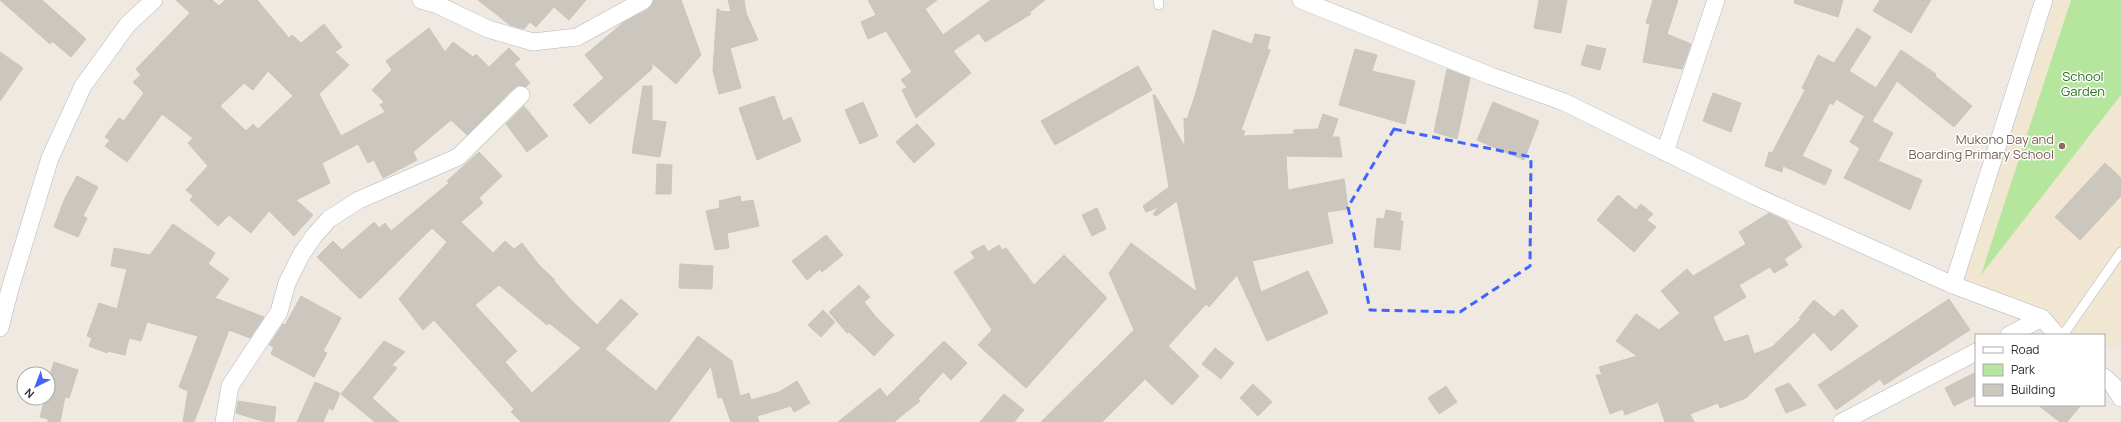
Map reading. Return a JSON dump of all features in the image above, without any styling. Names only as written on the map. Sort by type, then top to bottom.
[{"type":"street","points":[[0,328],[10,289],[50,158],[83,86],[128,24],[154,0]]},
{"type":"street","points":[[421,0],[438,5],[488,29],[533,42],[576,37],[644,0]]},
{"type":"street","points":[[1301,0],[1491,76],[1564,102],[1755,196],[1953,286],[2042,318],[2056,334]]},
{"type":"street","points":[[1665,152],[1716,0]]},
{"type":"street","points":[[1953,286],[2044,0]]},
{"type":"street","points":[[224,422],[230,386],[279,312],[287,283],[301,255],[314,236],[329,219],[359,200],[458,157],[521,95]]},
{"type":"street","points":[[2011,334],[2042,318]]},
{"type":"street","points":[[1842,422],[1975,353]]},
{"type":"street","points":[[2105,378],[2113,385],[2121,398]]},
{"type":"lane","points":[[2064,334],[2121,252]]},
{"type":"highlighted area","points":[[1394,129],[1531,157],[1530,266],[1460,312],[1370,310],[1348,207]]},
{"type":"shaded area","name":"Mukono Day and Boarding Primary School","points":[[2055,0],[2121,0],[2121,349],[2105,345],[2105,334],[2069,334],[1951,291]]},
{"type":"green space","name":"School Garden","points":[[2071,0],[2121,0],[2121,95],[1981,275]]},
{"type":"building","points":[[0,0],[42,0],[86,39],[71,57],[52,41],[50,44]]},
{"type":"building","points":[[176,0],[212,0],[219,6],[225,0],[257,0],[289,38],[292,35],[301,43],[324,24],[342,47],[335,52],[349,65],[319,94],[341,136],[385,112],[380,105],[384,102],[372,90],[392,70],[386,61],[429,28],[445,52],[453,42],[473,57],[476,54],[489,67],[509,48],[520,59],[514,64],[530,83],[526,87],[519,85],[514,88],[467,135],[451,120],[413,152],[417,160],[383,178],[374,160],[368,163],[358,144],[322,163],[330,183],[296,200],[313,215],[294,236],[269,211],[251,233],[229,215],[218,226],[190,200],[193,196],[186,190],[208,166],[188,143],[193,138],[162,114],[127,162],[105,146],[110,140],[105,137],[119,118],[124,121],[144,93],[133,82],[141,75],[136,69],[190,13]],"holes":[[[268,71],[293,96],[258,129],[253,124],[246,131],[220,106],[244,83],[253,90]]]},
{"type":"building","points":[[478,0],[586,0],[569,20],[554,7],[536,27],[530,22],[524,29],[510,25]]},
{"type":"building","points":[[654,0],[681,0],[701,55],[676,84],[652,63],[652,69],[590,124],[573,105],[604,78],[585,55],[624,22],[649,9]]},
{"type":"building","points":[[728,0],[744,0],[746,13],[758,40],[730,48],[741,88],[719,94],[713,71],[717,9],[720,11],[731,12]]},
{"type":"building","points":[[868,0],[937,0],[925,9],[943,35],[991,0],[1045,0],[1030,12],[1031,14],[985,42],[979,33],[953,51],[971,73],[916,118],[902,90],[907,87],[901,80],[912,72],[886,31],[868,39],[861,22],[876,15]]},
{"type":"building","points":[[1539,0],[1567,0],[1561,33],[1534,28]]},
{"type":"building","points":[[1653,0],[1678,0],[1667,34],[1691,44],[1682,69],[1643,62],[1650,24],[1646,23]]},
{"type":"building","points":[[1795,0],[1843,0],[1838,17],[1794,3]]},
{"type":"building","points":[[1880,0],[1931,0],[1911,33],[1873,11]]},
{"type":"building","points":[[1857,28],[1871,37],[1849,71],[1876,88],[1901,50],[1936,74],[1935,76],[1972,106],[1954,127],[1897,81],[1872,121],[1836,99],[1833,105],[1830,103],[1802,156],[1832,170],[1825,185],[1783,166],[1782,172],[1765,166],[1769,152],[1772,153],[1805,90],[1802,88],[1818,55],[1834,63]]},
{"type":"building","points":[[1213,30],[1252,44],[1255,34],[1270,37],[1267,49],[1270,50],[1241,130],[1245,131],[1243,136],[1294,134],[1294,130],[1318,129],[1323,114],[1338,119],[1332,137],[1339,137],[1342,157],[1286,156],[1288,190],[1344,179],[1348,209],[1327,212],[1333,243],[1252,261],[1261,292],[1308,271],[1328,313],[1267,341],[1237,275],[1209,307],[1206,304],[1168,346],[1199,376],[1172,405],[1145,379],[1102,422],[1041,422],[1134,330],[1109,273],[1131,243],[1197,292],[1177,201],[1156,216],[1153,214],[1159,207],[1146,212],[1143,206],[1169,187],[1153,95],[1155,95],[1185,147],[1184,118],[1187,119],[1195,96]]},
{"type":"building","points":[[1587,45],[1606,49],[1600,70],[1581,65]]},
{"type":"building","points":[[1355,49],[1377,55],[1372,71],[1415,81],[1405,124],[1339,105]]},
{"type":"building","points":[[0,52],[23,68],[0,101]]},
{"type":"building","points":[[1138,66],[1152,90],[1055,145],[1041,121]]},
{"type":"building","points":[[1447,69],[1470,78],[1457,139],[1434,132]]},
{"type":"building","points":[[643,86],[652,86],[652,120],[666,122],[660,157],[632,153]]},
{"type":"building","points":[[1713,93],[1741,103],[1731,132],[1703,121]]},
{"type":"building","points":[[774,96],[783,121],[791,117],[801,141],[757,160],[739,108]]},
{"type":"building","points":[[863,102],[878,136],[860,144],[845,110]]},
{"type":"building","points":[[1493,102],[1539,121],[1524,160],[1477,140]]},
{"type":"building","points":[[524,106],[548,136],[527,152],[506,124]]},
{"type":"building","points":[[1864,117],[1893,133],[1878,161],[1922,180],[1910,210],[1844,178],[1860,148],[1850,142]]},
{"type":"building","points":[[917,124],[935,144],[914,163],[896,142]]},
{"type":"building","points":[[479,152],[502,176],[479,198],[483,203],[461,222],[493,253],[505,241],[514,249],[522,243],[539,265],[555,280],[554,281],[571,300],[597,325],[621,299],[638,314],[605,349],[656,391],[698,336],[732,361],[740,396],[749,393],[751,400],[779,392],[797,381],[810,403],[794,412],[791,406],[757,416],[759,422],[731,422],[722,397],[718,398],[711,366],[669,422],[521,422],[511,412],[514,409],[434,320],[423,330],[399,299],[447,242],[432,228],[360,299],[317,257],[333,241],[342,250],[374,222],[379,228],[385,223],[391,231],[449,183],[447,181]],"holes":[[[499,285],[547,325],[549,323],[581,348],[532,393],[505,362],[517,351],[475,305]]]},
{"type":"building","points":[[2105,163],[2121,178],[2121,196],[2080,240],[2055,217]]},
{"type":"building","points":[[657,164],[672,165],[671,194],[656,194]]},
{"type":"building","points":[[77,176],[98,187],[83,216],[87,218],[78,237],[54,227],[65,198]]},
{"type":"building","points":[[1618,195],[1636,210],[1641,204],[1653,214],[1647,220],[1656,227],[1634,252],[1597,220]]},
{"type":"building","points":[[740,196],[741,202],[753,200],[759,226],[727,233],[729,248],[715,250],[706,211],[720,208],[719,201]]},
{"type":"building","points":[[1097,208],[1106,229],[1092,236],[1082,215]]},
{"type":"building","points":[[1386,210],[1401,213],[1400,221],[1403,221],[1400,250],[1374,247],[1377,218],[1384,219]]},
{"type":"building","points":[[1769,213],[1786,221],[1802,247],[1784,259],[1788,265],[1774,273],[1770,267],[1739,285],[1746,297],[1713,317],[1724,342],[1748,335],[1754,354],[1772,347],[1801,319],[1799,318],[1814,300],[1834,317],[1842,309],[1858,326],[1831,351],[1814,332],[1746,398],[1720,408],[1718,403],[1690,414],[1694,422],[1665,422],[1658,402],[1625,415],[1623,409],[1610,414],[1596,375],[1602,375],[1599,367],[1637,356],[1616,341],[1636,314],[1659,330],[1680,313],[1661,291],[1687,269],[1693,276],[1746,244],[1739,232]]},
{"type":"building","points":[[173,224],[215,253],[208,264],[229,279],[215,298],[264,317],[250,338],[229,330],[194,422],[183,422],[188,391],[179,387],[198,336],[147,322],[141,341],[129,338],[125,355],[107,351],[107,353],[89,346],[92,338],[87,336],[99,303],[117,309],[127,269],[111,266],[114,248],[150,255]]},
{"type":"building","points":[[826,235],[843,255],[822,272],[820,269],[807,280],[792,261]]},
{"type":"building","points":[[984,245],[988,252],[999,245],[1002,250],[1006,248],[1034,285],[1064,255],[1107,298],[1026,388],[978,345],[992,330],[954,272],[975,258],[971,252]]},
{"type":"building","points":[[680,264],[713,266],[712,289],[679,288]]},
{"type":"building","points":[[859,285],[870,297],[864,302],[875,316],[894,335],[874,356],[849,332],[847,333],[829,312]]},
{"type":"building","points":[[301,296],[341,318],[323,351],[327,353],[314,377],[271,354],[274,347],[269,345],[283,324],[285,325]]},
{"type":"building","points":[[1949,299],[1970,330],[1884,385],[1880,379],[1836,410],[1818,385]]},
{"type":"building","points":[[823,310],[835,322],[821,337],[808,325]]},
{"type":"building","points":[[384,341],[405,352],[392,365],[397,368],[372,398],[399,422],[375,422],[341,394]]},
{"type":"building","points":[[944,341],[967,363],[951,380],[943,372],[918,399],[920,401],[894,422],[838,422],[880,388],[887,397]]},
{"type":"building","points":[[1215,348],[1234,363],[1221,379],[1202,364]]},
{"type":"building","points":[[54,362],[78,370],[69,398],[65,397],[60,422],[48,422],[48,419],[40,417],[43,406],[56,406],[56,366],[53,366]]},
{"type":"building","points":[[1975,373],[1975,396],[1954,406],[1945,388]]},
{"type":"building","points":[[315,382],[340,393],[333,410],[329,408],[323,422],[297,422]]},
{"type":"building","points":[[1789,383],[1806,405],[1786,413],[1775,389]]},
{"type":"building","points":[[1253,384],[1272,402],[1258,416],[1240,398]]},
{"type":"building","points":[[1446,386],[1457,402],[1439,414],[1428,398]]},
{"type":"building","points":[[1004,394],[1024,410],[1014,422],[980,422]]},
{"type":"building","points":[[238,401],[276,407],[274,422],[262,421],[236,413]]},
{"type":"building","points":[[2039,406],[2080,406],[2067,422],[2060,422]]},
{"type":"place","name":"Mukono Day and Boarding Primary School","points":[[2062,146]]}]
